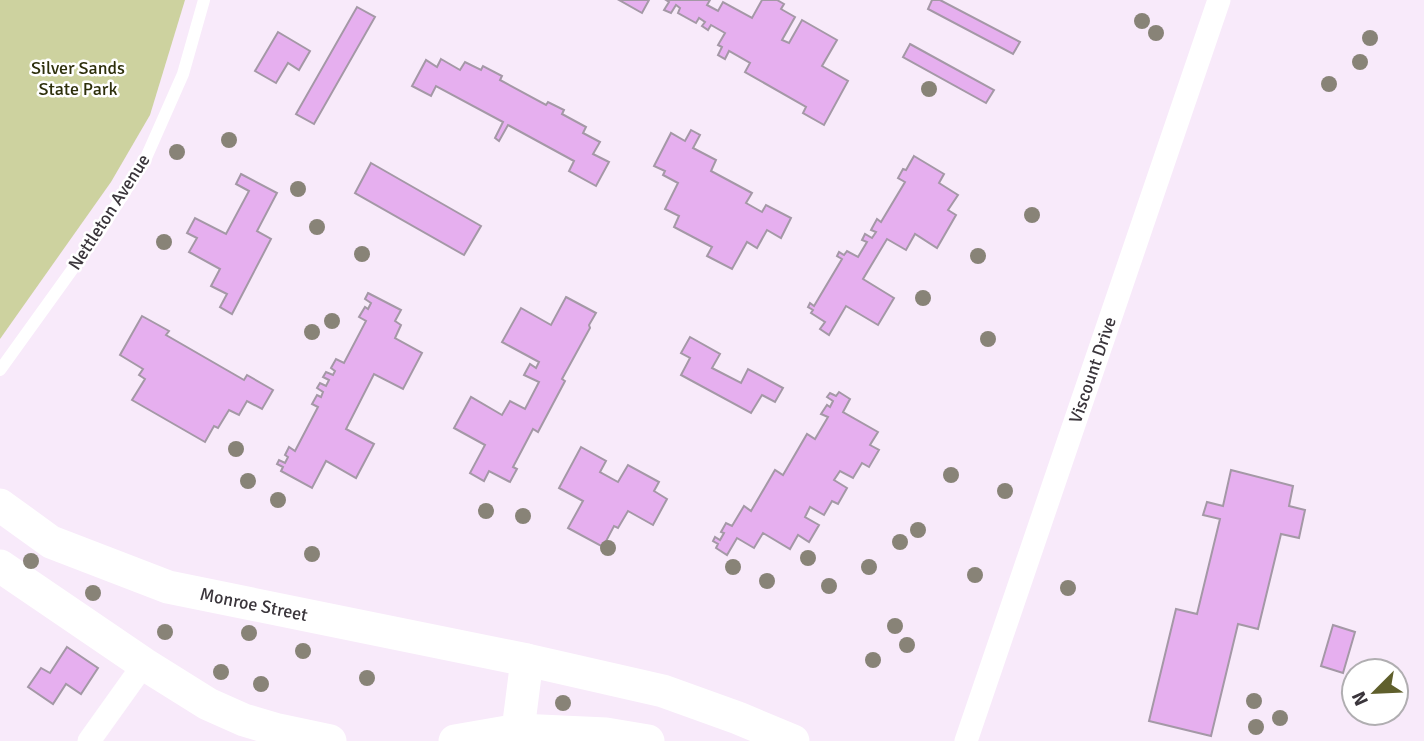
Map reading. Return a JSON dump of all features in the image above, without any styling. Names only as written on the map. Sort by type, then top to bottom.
[{"type":"street","name":"Viscount Drive","points":[[966,741],[1219,0]]},
{"type":"street","name":"Monroe Street","points":[[0,505],[51,541],[168,587],[527,660],[663,691],[793,741]]},
{"type":"street","points":[[0,566],[208,704],[244,720],[330,741]]},
{"type":"street","points":[[518,730],[527,660]]},
{"type":"street","points":[[89,741],[144,664]]},
{"type":"street","points":[[455,741],[518,730],[648,741]]},
{"type":"lane","name":"Nettleton Avenue","points":[[0,370],[100,231],[145,160],[183,74],[204,0]]},
{"type":"green space","name":"Silver Sands State Park","points":[[0,0],[185,0],[150,115],[111,182],[0,339]]},
{"type":"building","points":[[619,0],[649,0],[642,13]]},
{"type":"building","points":[[666,0],[710,0],[707,5],[718,11],[723,2],[752,18],[762,0],[777,0],[784,4],[781,9],[795,17],[782,40],[789,43],[802,20],[837,40],[822,66],[848,81],[824,125],[803,113],[806,107],[745,72],[750,63],[729,51],[725,59],[718,55],[722,47],[718,45],[725,33],[711,25],[708,30],[702,26],[705,22],[699,18],[696,23],[678,13],[680,8],[676,5],[671,13],[664,10],[669,2]]},
{"type":"building","points":[[932,0],[940,0],[1020,42],[1013,54],[928,9]]},
{"type":"building","points":[[357,7],[375,17],[314,124],[296,114]]},
{"type":"building","points":[[278,32],[310,51],[299,70],[288,63],[276,83],[255,71]]},
{"type":"building","points":[[910,44],[994,90],[986,103],[903,57]]},
{"type":"building","points":[[441,59],[460,70],[465,62],[481,70],[483,66],[502,76],[500,80],[546,105],[548,102],[564,110],[562,114],[586,127],[583,133],[600,142],[593,154],[609,162],[596,186],[569,171],[574,161],[508,125],[499,141],[495,138],[503,122],[436,86],[431,96],[412,86],[426,60],[437,67]]},
{"type":"building","points":[[691,130],[700,135],[693,148],[716,160],[711,171],[752,193],[746,203],[762,212],[766,205],[791,218],[781,238],[767,230],[757,248],[747,242],[732,269],[707,256],[712,247],[674,227],[679,216],[665,209],[678,183],[663,175],[665,171],[654,166],[671,133],[685,141]]},
{"type":"building","points":[[914,156],[944,174],[939,183],[958,195],[948,210],[956,215],[937,248],[915,234],[906,250],[887,239],[863,279],[894,298],[878,325],[846,306],[829,335],[820,329],[825,322],[811,313],[813,310],[808,307],[810,303],[814,306],[842,259],[837,256],[839,252],[844,255],[847,251],[858,257],[867,242],[862,240],[865,234],[872,238],[876,232],[871,230],[877,219],[881,222],[905,182],[898,178]]},
{"type":"building","points":[[371,163],[481,226],[464,255],[355,193]]},
{"type":"building","points":[[241,174],[277,193],[257,231],[271,239],[232,314],[220,307],[227,294],[211,286],[220,269],[189,252],[197,238],[187,233],[195,218],[226,234],[249,191],[236,184]]},
{"type":"building","points":[[368,293],[401,310],[395,321],[401,325],[395,338],[422,353],[403,389],[374,374],[346,429],[374,444],[356,478],[326,461],[312,488],[281,471],[283,467],[277,464],[279,460],[285,463],[289,447],[295,451],[318,407],[312,404],[317,395],[321,397],[323,392],[317,388],[320,383],[326,386],[329,380],[323,377],[326,372],[333,375],[335,371],[331,368],[336,359],[344,363],[366,321],[359,317],[371,303],[365,299]]},
{"type":"building","points":[[566,297],[596,313],[590,328],[562,379],[565,381],[538,432],[533,429],[513,467],[517,469],[510,482],[489,471],[484,481],[470,473],[485,445],[454,428],[471,397],[502,415],[510,401],[525,409],[539,382],[524,375],[530,364],[536,368],[539,362],[502,342],[521,308],[551,325]]},
{"type":"building","points":[[142,316],[169,331],[166,335],[244,380],[247,375],[273,390],[262,409],[247,401],[239,415],[229,410],[218,428],[214,426],[205,442],[132,400],[145,379],[139,375],[143,369],[120,355]]},
{"type":"building","points":[[690,337],[720,354],[712,368],[741,383],[748,369],[783,388],[775,402],[762,395],[751,413],[681,375],[690,358],[681,353]]},
{"type":"building","points":[[839,392],[850,399],[843,412],[878,432],[870,445],[879,450],[869,467],[862,463],[853,478],[840,471],[834,480],[847,488],[838,504],[832,501],[824,515],[810,507],[805,517],[819,525],[809,542],[798,535],[790,549],[763,533],[754,548],[737,538],[727,555],[716,548],[718,544],[713,541],[715,537],[720,540],[726,523],[732,526],[744,506],[751,511],[775,470],[783,475],[807,434],[815,439],[828,417],[821,414],[833,401],[827,397],[830,393],[836,396]]},
{"type":"building","points":[[581,447],[606,461],[600,472],[618,482],[628,465],[659,482],[654,491],[667,499],[653,525],[628,511],[618,528],[614,526],[603,547],[568,528],[583,501],[559,488]]},
{"type":"building","points":[[1231,470],[1293,486],[1289,506],[1305,510],[1299,538],[1281,534],[1258,629],[1238,624],[1211,736],[1149,721],[1176,609],[1197,614],[1220,519],[1203,515],[1207,502],[1223,506]]},
{"type":"building","points":[[1333,625],[1355,632],[1348,657],[1340,657],[1340,672],[1321,666]]},
{"type":"building","points":[[67,647],[98,668],[81,694],[66,684],[53,704],[28,687],[41,668],[50,673]]}]
